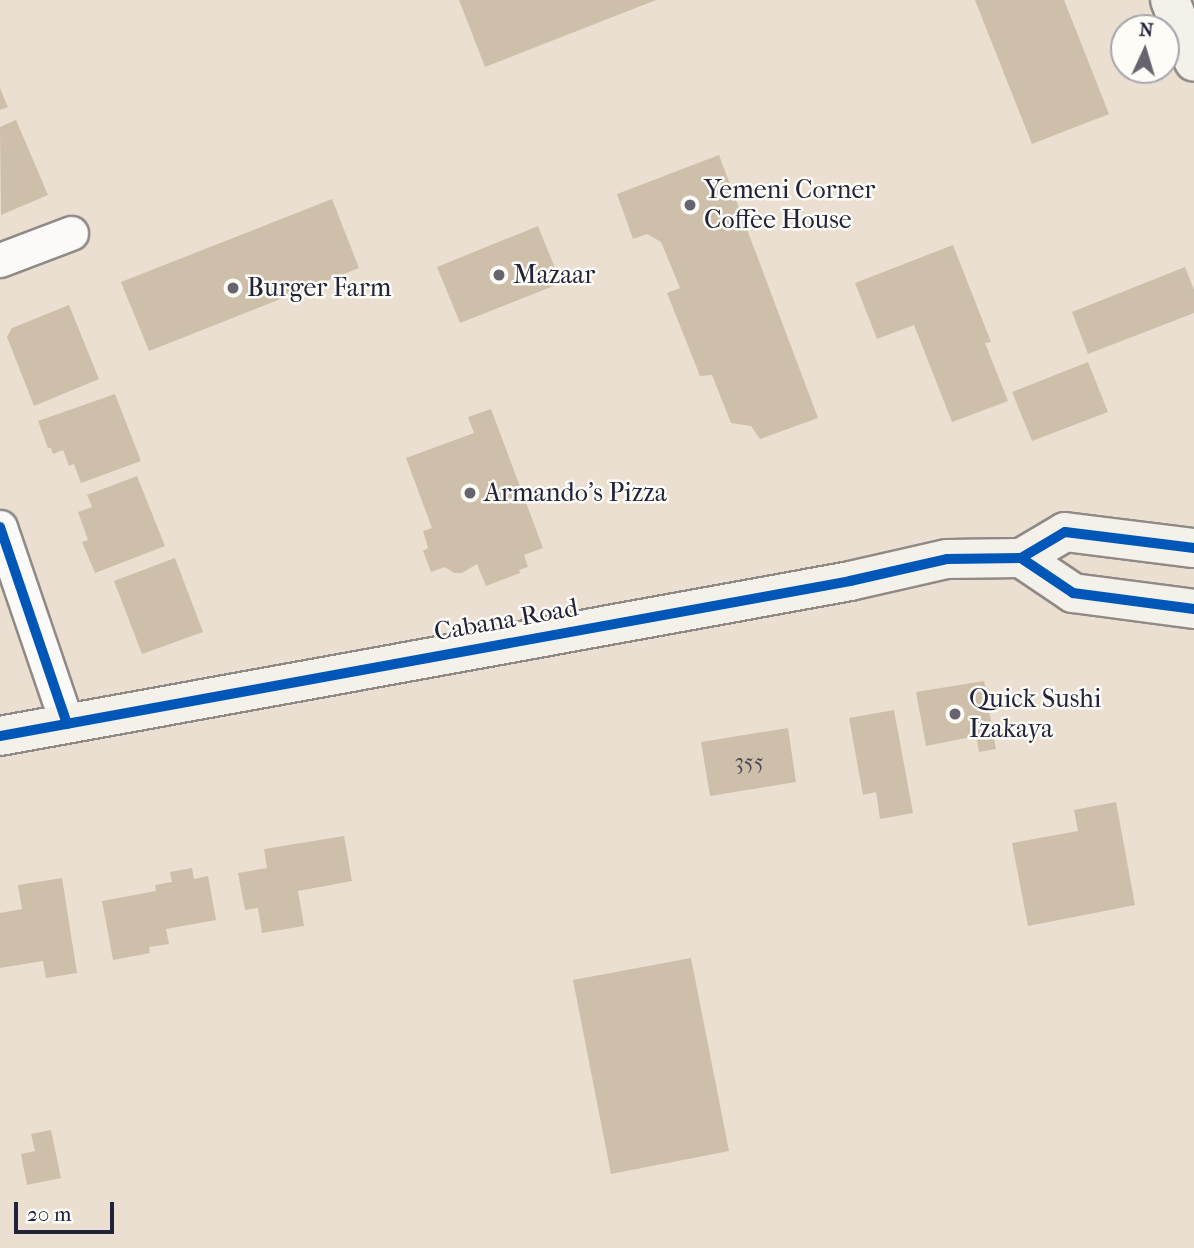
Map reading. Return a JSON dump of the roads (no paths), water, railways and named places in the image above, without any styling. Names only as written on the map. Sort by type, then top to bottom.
[{"type":"main road","points":[[1170,0],[1194,62]]},
{"type":"main road","name":"Cabana Road","points":[[0,736],[850,581],[947,559],[1021,558],[1065,532],[1194,548]]},
{"type":"main road","points":[[1021,558],[1073,593],[1194,609]]},
{"type":"street","points":[[0,260],[71,233]]},
{"type":"street","points":[[0,527],[67,724]]},
{"type":"place","name":"Yemeni Corner Coffee House","points":[[690,205]]},
{"type":"place","name":"Mazaar","points":[[499,275]]},
{"type":"place","name":"Burger Farm","points":[[233,288]]},
{"type":"place","name":"Armando's Pizza","points":[[470,493]]},
{"type":"place","name":"Quick Sushi Izakaya","points":[[955,714]]}]
